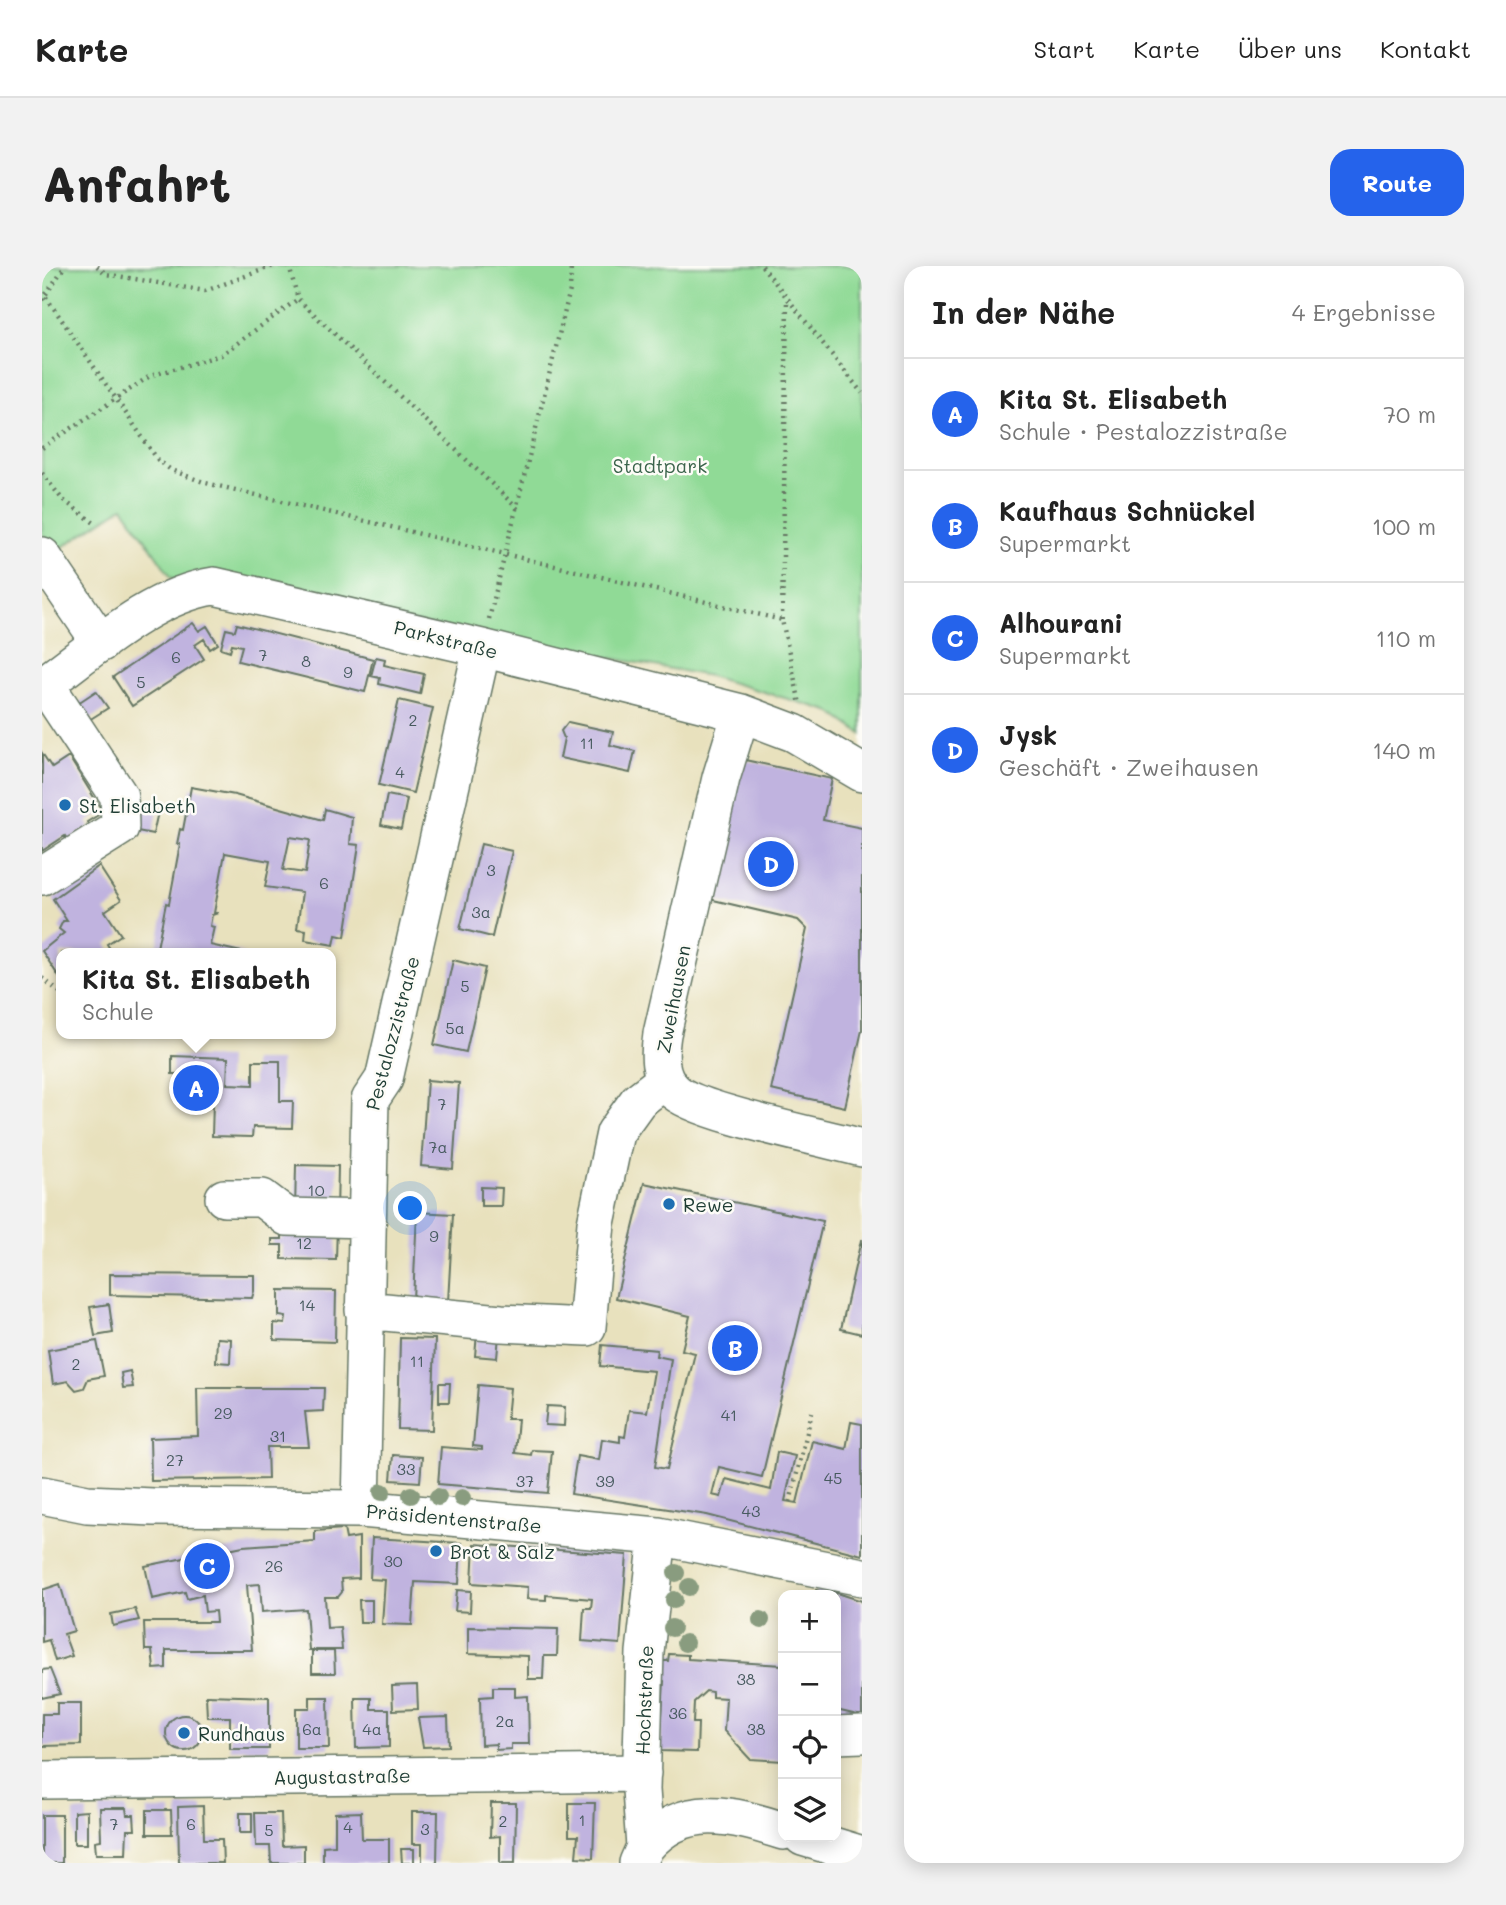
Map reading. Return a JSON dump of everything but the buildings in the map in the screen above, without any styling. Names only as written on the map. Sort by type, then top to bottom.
[{"type":"street","points":[[42,556],[101,643]]},
{"type":"street","name":"Parkstraße","points":[[43,685],[101,643],[174,597],[191,589],[214,586],[237,589],[482,648],[741,713],[794,733],[862,773]]},
{"type":"street","name":"Pestalozzistraße","points":[[361,1509],[370,1100],[384,1079],[482,648]]},
{"type":"street","points":[[42,876],[120,827],[119,796],[43,685]]},
{"type":"street","name":"Zweihausen","points":[[741,713],[721,778],[662,1034],[660,1049],[665,1080],[674,1092],[708,1108],[862,1147]]},
{"type":"street","points":[[364,1310],[501,1323],[587,1327],[596,1223],[615,1133],[638,1101],[665,1080]]},
{"type":"street","points":[[223,1198],[261,1198],[287,1217],[367,1219]]},
{"type":"street","name":"Präsidentenstraße","points":[[42,1495],[88,1504],[153,1507],[361,1509],[658,1536],[789,1551],[862,1577]]},
{"type":"street","name":"Hochstraße","points":[[642,1855],[645,1652],[658,1536]]},
{"type":"street","points":[[841,1735],[862,1734]]},
{"type":"street","name":"Augustastraße","points":[[42,1780],[642,1773]]},
{"type":"street","points":[[642,1855],[664,1828],[688,1817],[704,1814],[749,1820],[778,1827]]},
{"type":"street","points":[[822,1842],[862,1856]]},
{"type":"path","points":[[65,266],[44,298],[158,460],[187,478],[782,620]]},
{"type":"path","points":[[97,266],[106,274],[205,291],[273,266]]},
{"type":"path","points":[[289,266],[298,299],[518,509]]},
{"type":"path","points":[[482,648],[570,290],[571,266]]},
{"type":"path","points":[[762,266],[862,393]]},
{"type":"path","points":[[42,448],[150,376],[221,355],[298,299]]},
{"type":"path","points":[[787,300],[782,620],[800,703],[811,710]]},
{"type":"path","points":[[42,473],[62,499],[97,525]]},
{"type":"path","points":[[42,978],[56,989]]},
{"type":"path","points":[[789,1551],[812,1412]]},
{"type":"green space","name":"Stadtpark","points":[[42,266],[858,266],[862,271],[862,734],[829,711],[709,676],[172,578],[123,507],[55,552],[42,533]]},
{"type":"place","name":"St. Elisabeth","points":[[65,805]]},
{"type":"place","name":"Jysk","points":[[771,864]]},
{"type":"place","name":"Kita St. Elisabeth","points":[[196,1088]]},
{"type":"place","name":"Rewe","points":[[669,1204]]},
{"type":"place","name":"Kaufhaus Schnückel","points":[[735,1348]]},
{"type":"place","name":"Brot & Salz","points":[[436,1551]]},
{"type":"place","name":"Alhourani","points":[[207,1566]]},
{"type":"place","name":"Rundhaus","points":[[184,1733]]}]
